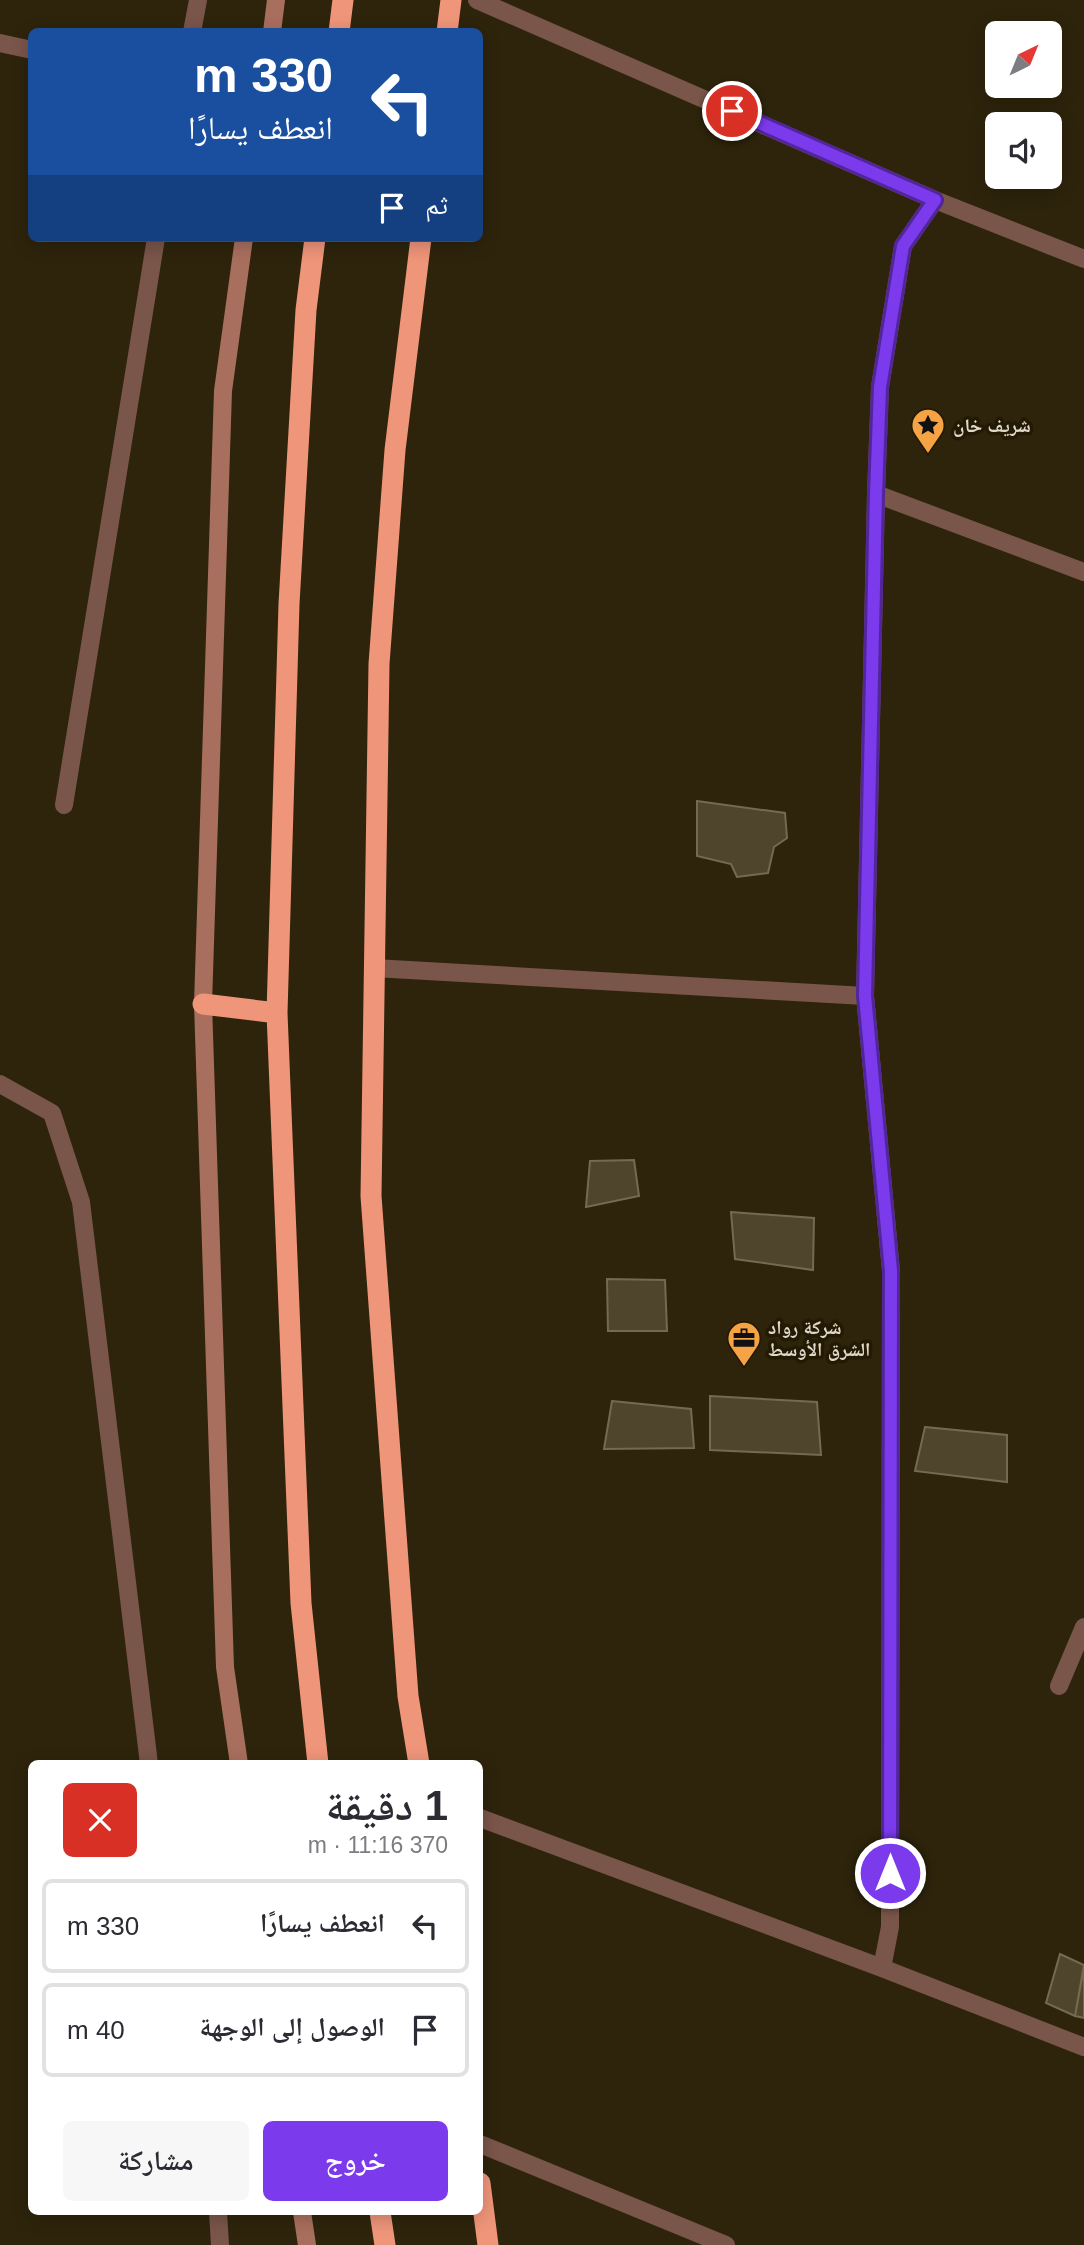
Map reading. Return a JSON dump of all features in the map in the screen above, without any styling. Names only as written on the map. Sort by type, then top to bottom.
[{"type":"highway","points":[[340,28],[343,0]]},
{"type":"highway","points":[[448,28],[451,0]]},
{"type":"highway","points":[[314,242],[306,310],[289,604],[276,1013],[301,1603],[318,1760]]},
{"type":"highway","points":[[418,1760],[407,1682],[371,1196],[379,664],[395,450],[421,242]]},
{"type":"highway","points":[[203,1004],[276,1013]]},
{"type":"highway","points":[[483,2206],[488,2245]]},
{"type":"highway","points":[[380,2215],[385,2245]]},
{"type":"main road","points":[[272,28],[276,0]]},
{"type":"main road","points":[[238,1760],[225,1667],[203,1004],[223,391],[243,242]]},
{"type":"main road","points":[[302,2215],[307,2245]]},
{"type":"street","points":[[193,28],[198,0]]},
{"type":"street","points":[[477,0],[935,200],[1084,259]]},
{"type":"street","points":[[0,43],[28,49]]},
{"type":"street","points":[[882,1968],[890,1927],[891,1271],[865,996],[876,494],[880,387],[903,246],[935,200]]},
{"type":"street","points":[[64,805],[155,242]]},
{"type":"street","points":[[876,494],[1084,572]]},
{"type":"street","points":[[374,968],[865,996]]},
{"type":"street","points":[[0,1084],[52,1113],[81,1202],[149,1760]]},
{"type":"street","points":[[1059,1686],[1084,1627]]},
{"type":"street","points":[[483,1819],[1084,2046]]},
{"type":"street","points":[[483,2145],[726,2245]]},
{"type":"street","points":[[218,2215],[220,2245]]},
{"type":"building","points":[[697,801],[785,813],[787,838],[774,847],[768,873],[737,877],[731,864],[697,856]]},
{"type":"building","points":[[634,1160],[639,1196],[586,1207],[590,1161]]},
{"type":"building","points":[[731,1212],[814,1218],[813,1270],[735,1259]]},
{"type":"building","points":[[607,1279],[665,1280],[667,1331],[608,1331]]},
{"type":"building","points":[[710,1396],[817,1402],[821,1455],[710,1450]]},
{"type":"building","points":[[612,1401],[691,1409],[694,1448],[604,1449]]},
{"type":"building","points":[[925,1427],[1007,1435],[1007,1482],[915,1471]]},
{"type":"building","points":[[1060,1954],[1084,1965],[1075,2016],[1046,2003]]},
{"type":"building","points":[[1084,1967],[1084,2018],[1075,2016]]},
{"type":"place","name":"شريف خان","points":[[928,455]]},
{"type":"place","name":"شركة رواد الشرق الأوسط","points":[[744,1368]]},
{"type":"route","points":[[732,111],[935,200],[903,246],[880,387],[876,494],[865,996],[891,1271],[890,1873]]}]
